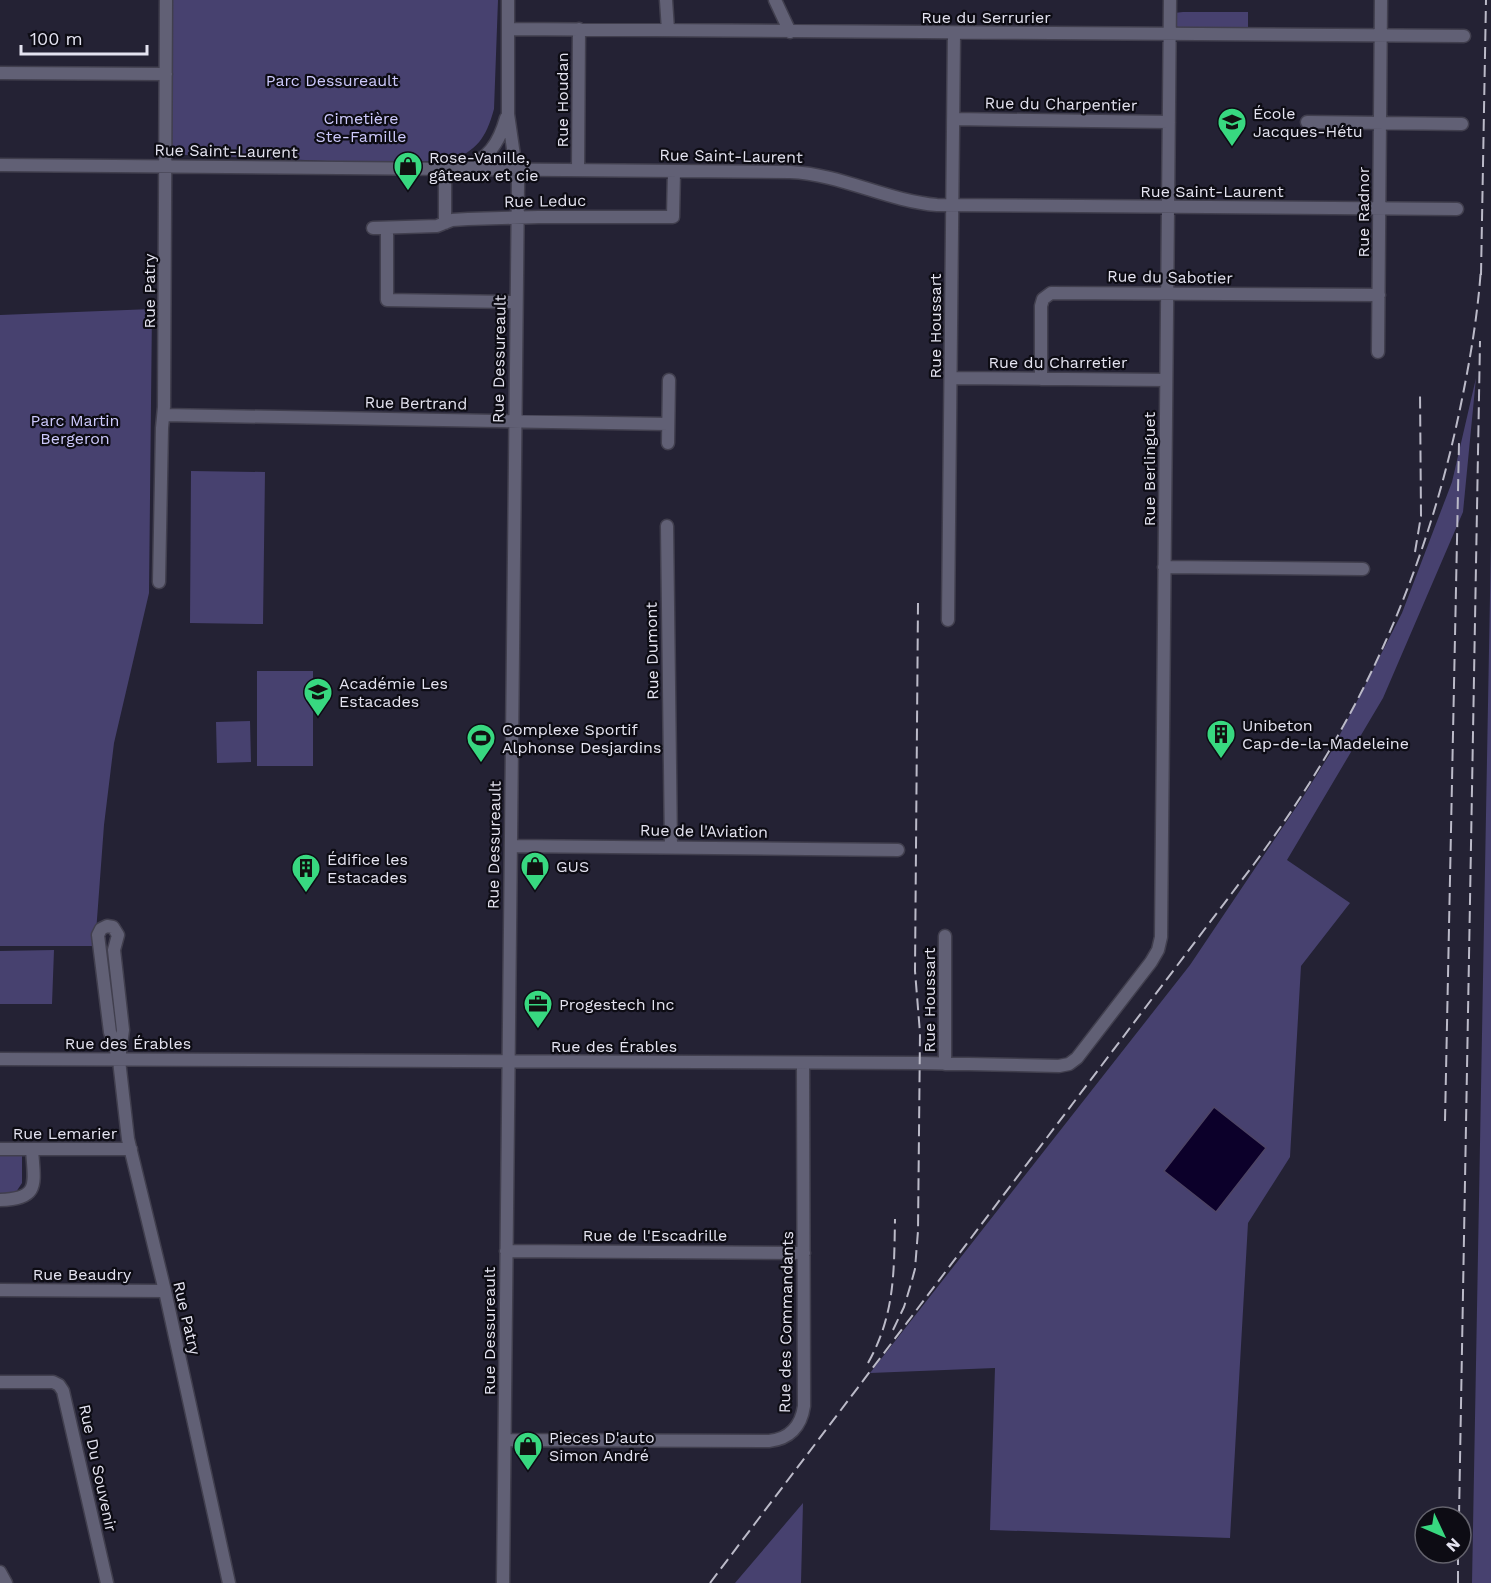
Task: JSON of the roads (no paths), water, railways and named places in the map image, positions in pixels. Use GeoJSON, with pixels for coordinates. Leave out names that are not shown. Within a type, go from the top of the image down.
{"type":"FeatureCollection","features":[{"type":"Feature","properties":{"kind":"street","name":"Rue Patry"},"geometry":{"type":"LineString","coordinates":[[159,582],[164,415],[166,0]]}},
{"type":"Feature","properties":{"kind":"street","name":"Rue Dessureault"},"geometry":{"type":"LineString","coordinates":[[503,1583],[518,218],[518,170],[507,114],[508,0]]}},
{"type":"Feature","properties":{"kind":"street"},"geometry":{"type":"LineString","coordinates":[[666,0],[668,30]]}},
{"type":"Feature","properties":{"kind":"street"},"geometry":{"type":"LineString","coordinates":[[775,0],[790,32]]}},
{"type":"Feature","properties":{"kind":"street","name":"Rue Berlinguet"},"geometry":{"type":"LineString","coordinates":[[1161,938],[1170,0]]}},
{"type":"Feature","properties":{"kind":"street","name":"Rue Radnor"},"geometry":{"type":"LineString","coordinates":[[1378,352],[1382,0]]}},
{"type":"Feature","properties":{"kind":"street","name":"Rue du Serrurier"},"geometry":{"type":"LineString","coordinates":[[508,29],[1464,36]]}},
{"type":"Feature","properties":{"kind":"street","name":"Rue Houdan"},"geometry":{"type":"LineString","coordinates":[[578,170],[579,29]]}},
{"type":"Feature","properties":{"kind":"street","name":"Rue Houssart"},"geometry":{"type":"LineString","coordinates":[[948,620],[954,33]]}},
{"type":"Feature","properties":{"kind":"street"},"geometry":{"type":"LineString","coordinates":[[0,73],[166,74]]}},
{"type":"Feature","properties":{"kind":"street"},"geometry":{"type":"LineString","coordinates":[[445,223],[450,170],[476,163],[492,150],[503,131],[507,114]]}},
{"type":"Feature","properties":{"kind":"street","name":"Rue du Charpentier"},"geometry":{"type":"LineString","coordinates":[[953,119],[1168,122]]}},
{"type":"Feature","properties":{"kind":"street"},"geometry":{"type":"LineString","coordinates":[[1307,122],[1462,124]]}},
{"type":"Feature","properties":{"kind":"street","name":"Rue Saint-Laurent"},"geometry":{"type":"LineString","coordinates":[[0,165],[807,173],[915,202],[952,206],[1456,209]]}},
{"type":"Feature","properties":{"kind":"street","name":"Rue Leduc"},"geometry":{"type":"LineString","coordinates":[[373,228],[437,226],[452,220],[673,217],[674,171]]}},
{"type":"Feature","properties":{"kind":"street"},"geometry":{"type":"LineString","coordinates":[[387,228],[387,300],[516,302]]}},
{"type":"Feature","properties":{"kind":"street","name":"Rue du Sabotier"},"geometry":{"type":"LineString","coordinates":[[1041,379],[1041,306],[1043,299],[1054,292],[1379,295]]}},
{"type":"Feature","properties":{"kind":"street","name":"Rue du Charretier"},"geometry":{"type":"LineString","coordinates":[[951,378],[1166,380]]}},
{"type":"Feature","properties":{"kind":"street"},"geometry":{"type":"LineString","coordinates":[[668,443],[669,380]]}},
{"type":"Feature","properties":{"kind":"street","name":"Rue Bertrand"},"geometry":{"type":"LineString","coordinates":[[164,415],[668,424]]}},
{"type":"Feature","properties":{"kind":"street","name":"Rue Dumont"},"geometry":{"type":"LineString","coordinates":[[667,526],[671,847]]}},
{"type":"Feature","properties":{"kind":"street"},"geometry":{"type":"LineString","coordinates":[[1164,567],[1363,569]]}},
{"type":"Feature","properties":{"kind":"street","name":"Rue de l'Aviation"},"geometry":{"type":"LineString","coordinates":[[511,846],[898,850]]}},
{"type":"Feature","properties":{"kind":"street","name":"Rue Patry"},"geometry":{"type":"LineString","coordinates":[[118,1060],[123,1030],[114,950],[118,935],[113,927],[107,926],[101,928],[98,935],[110,1032],[118,1060],[130,1149],[165,1291],[229,1583]]}},
{"type":"Feature","properties":{"kind":"street","name":"Rue Houssart"},"geometry":{"type":"LineString","coordinates":[[945,936],[945,1064]]}},
{"type":"Feature","properties":{"kind":"street","name":"Rue des Érables"},"geometry":{"type":"LineString","coordinates":[[0,1059],[1059,1066],[1069,1064],[1090,1044],[1151,962],[1158,950],[1161,938]]}},
{"type":"Feature","properties":{"kind":"street","name":"Rue des Commandants"},"geometry":{"type":"LineString","coordinates":[[505,1440],[769,1441],[788,1436],[800,1423],[804,1406],[803,1064]]}},
{"type":"Feature","properties":{"kind":"street","name":"Rue Lemarier"},"geometry":{"type":"LineString","coordinates":[[0,1149],[130,1149]]}},
{"type":"Feature","properties":{"kind":"street"},"geometry":{"type":"LineString","coordinates":[[0,1200],[20,1198],[30,1191],[33,1182],[32,1149]]}},
{"type":"Feature","properties":{"kind":"street","name":"Rue de l'Escadrille"},"geometry":{"type":"LineString","coordinates":[[506,1251],[804,1253]]}},
{"type":"Feature","properties":{"kind":"street","name":"Rue Beaudry"},"geometry":{"type":"LineString","coordinates":[[0,1290],[165,1291]]}},
{"type":"Feature","properties":{"kind":"street","name":"Rue Du Souvenir"},"geometry":{"type":"LineString","coordinates":[[0,1382],[53,1382],[63,1391],[107,1583]]}},
{"type":"Feature","properties":{"kind":"street"},"geometry":{"type":"LineString","coordinates":[[0,1572],[6,1583]]}},
{"type":"Feature","properties":{"kind":"railway"},"geometry":{"type":"LineString","coordinates":[[1481,275],[1486,0]]}},
{"type":"Feature","properties":{"kind":"railway"},"geometry":{"type":"LineString","coordinates":[[710,1583],[1254,864],[1326,756],[1385,644],[1430,525],[1462,399],[1474,334],[1481,268]]}},
{"type":"Feature","properties":{"kind":"railway"},"geometry":{"type":"LineString","coordinates":[[1459,1505],[1480,341]]}},
{"type":"Feature","properties":{"kind":"railway"},"geometry":{"type":"LineString","coordinates":[[1415,552],[1421,516],[1420,391]]}},
{"type":"Feature","properties":{"kind":"railway"},"geometry":{"type":"LineString","coordinates":[[1445,1121],[1459,443]]}},
{"type":"Feature","properties":{"kind":"railway"},"geometry":{"type":"LineString","coordinates":[[893,1330],[904,1307],[915,1269],[918,1231],[920,1033],[915,971],[918,603]]}},
{"type":"Feature","properties":{"kind":"railway"},"geometry":{"type":"LineString","coordinates":[[868,1363],[877,1345],[888,1310],[893,1275],[895,1219]]}},
{"type":"Feature","properties":{"kind":"railway"},"geometry":{"type":"LineString","coordinates":[[1458,1565],[1458,1583]]}},
{"type":"Feature","properties":{"kind":"place","name":"École Jacques-Hétu"},"geometry":{"type":"Point","coordinates":[1232,148]}},
{"type":"Feature","properties":{"kind":"place","name":"Rose-Vanille, gâteaux et cie"},"geometry":{"type":"Point","coordinates":[408,192]}},
{"type":"Feature","properties":{"kind":"place","name":"Académie Les Estacades"},"geometry":{"type":"Point","coordinates":[318,718]}},
{"type":"Feature","properties":{"kind":"place","name":"Unibeton Cap-de-la-Madeleine"},"geometry":{"type":"Point","coordinates":[1221,760]}},
{"type":"Feature","properties":{"kind":"place","name":"Complexe Sportif Alphonse Desjardins"},"geometry":{"type":"Point","coordinates":[481,764]}},
{"type":"Feature","properties":{"kind":"place","name":"GUS"},"geometry":{"type":"Point","coordinates":[535,892]}},
{"type":"Feature","properties":{"kind":"place","name":"Édifice les Estacades"},"geometry":{"type":"Point","coordinates":[306,894]}},
{"type":"Feature","properties":{"kind":"place","name":"Progestech Inc"},"geometry":{"type":"Point","coordinates":[538,1030]}},
{"type":"Feature","properties":{"kind":"place","name":"Pieces D'auto Simon André"},"geometry":{"type":"Point","coordinates":[528,1472]}},
{"type":"Feature","properties":{"kind":"park label","name":"Parc Dessureault"},"geometry":{"type":"Point","coordinates":[332,80]}},
{"type":"Feature","properties":{"kind":"park label","name":"Cimetière Ste-Famille"},"geometry":{"type":"Point","coordinates":[361,127]}},
{"type":"Feature","properties":{"kind":"park label","name":"Parc Martin Bergeron"},"geometry":{"type":"Point","coordinates":[75,429]}}]}
